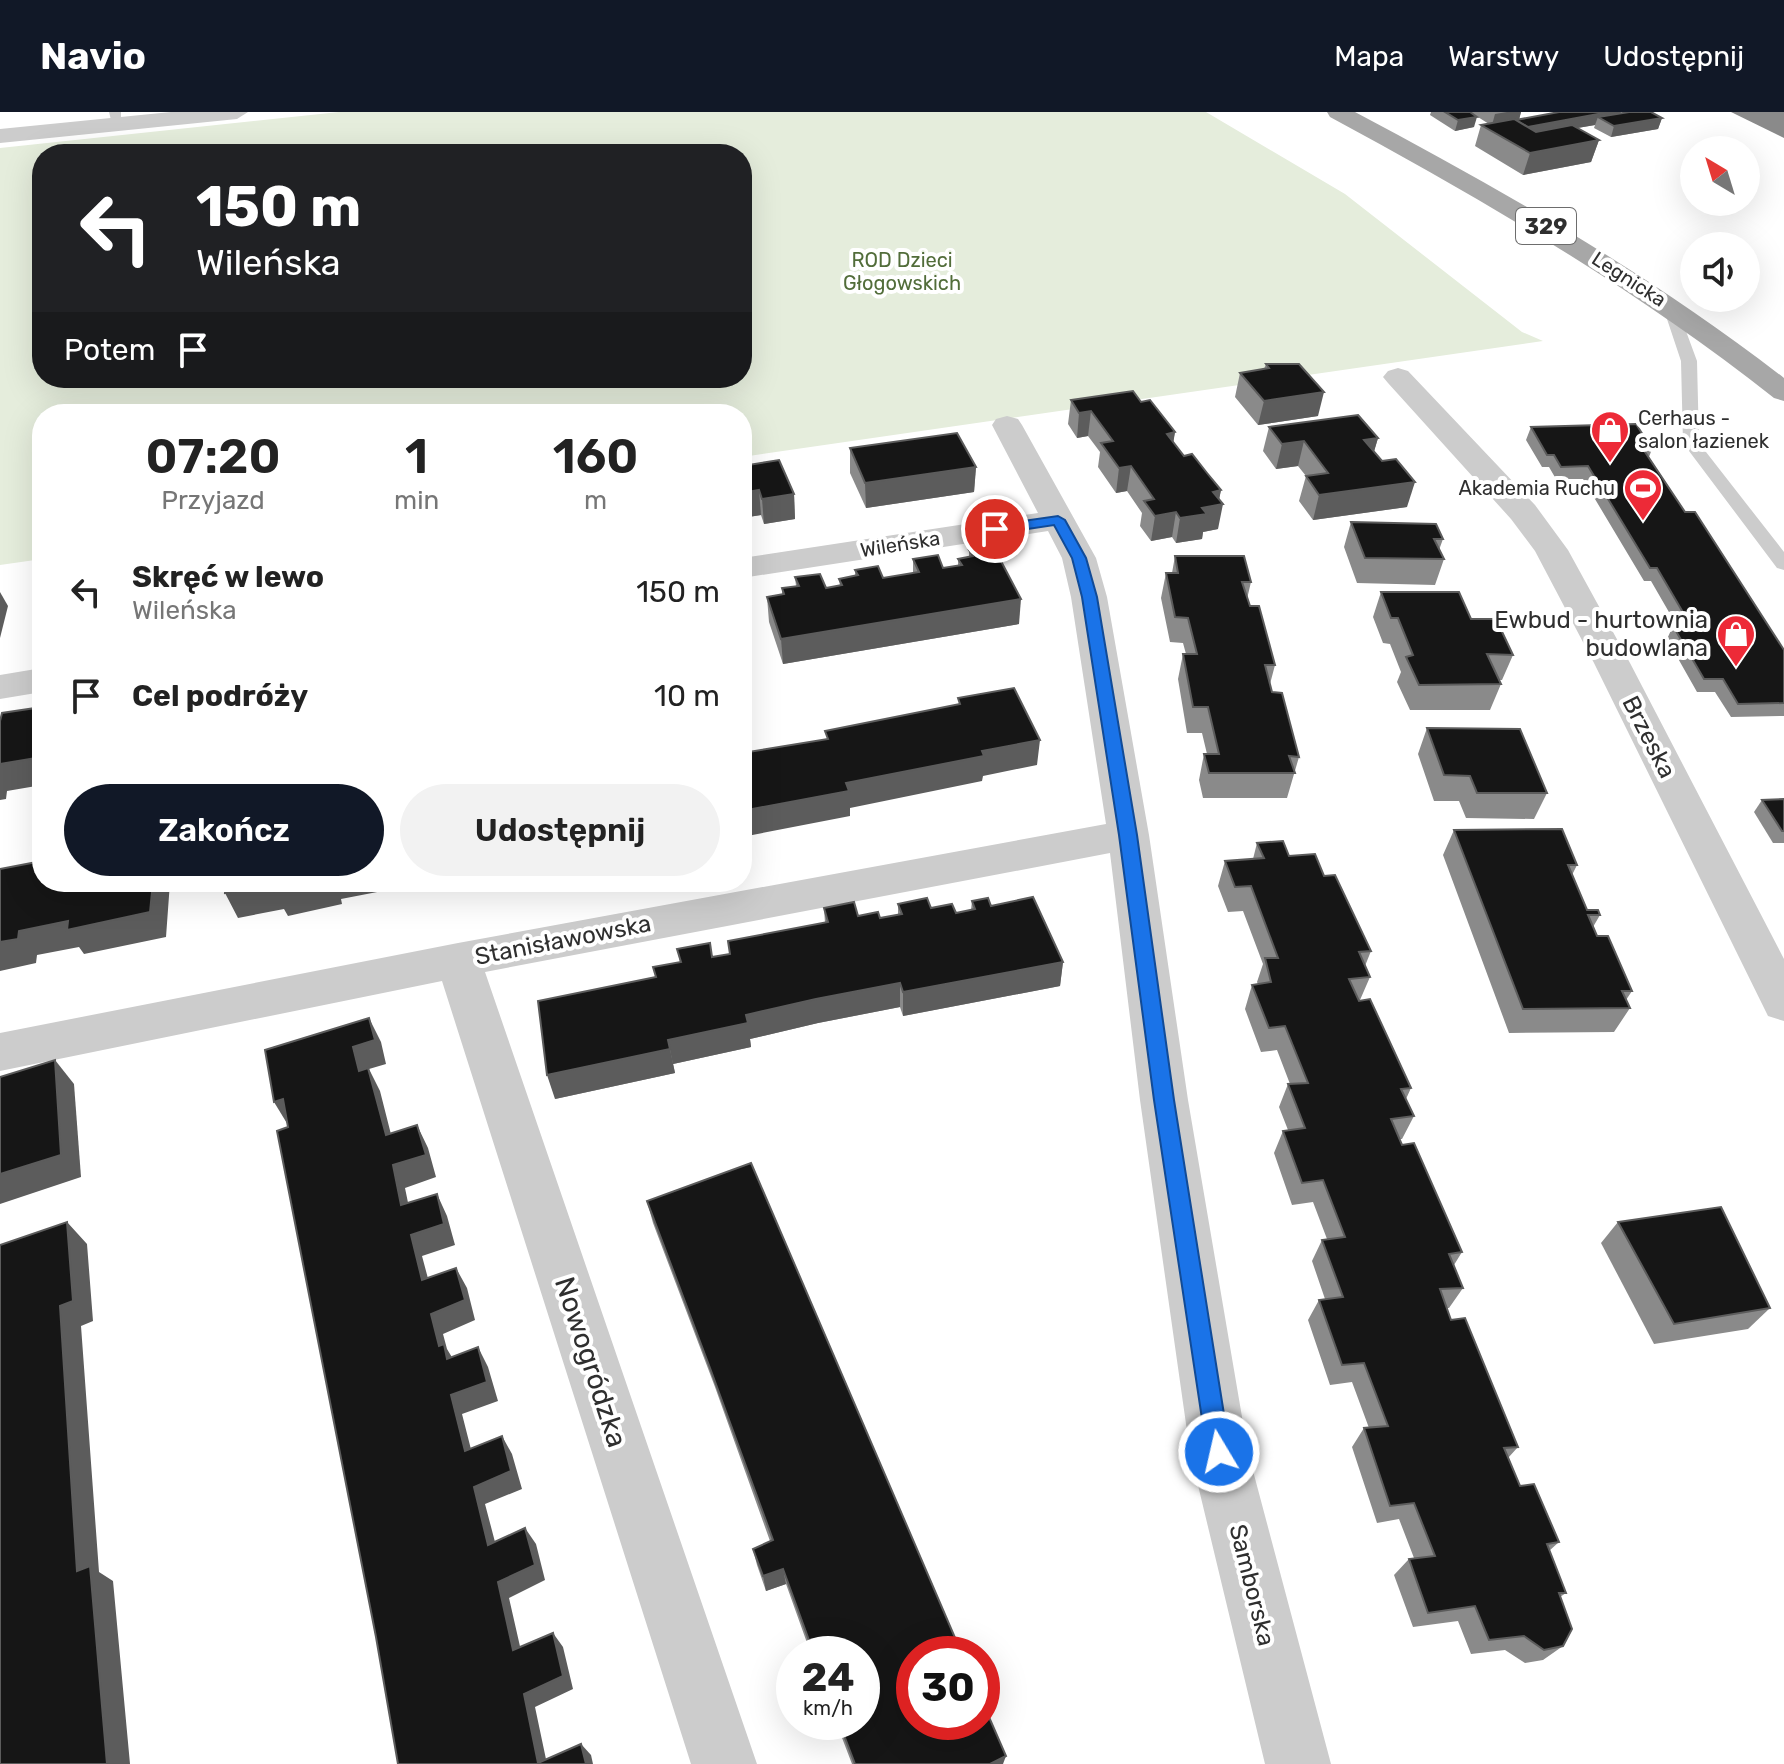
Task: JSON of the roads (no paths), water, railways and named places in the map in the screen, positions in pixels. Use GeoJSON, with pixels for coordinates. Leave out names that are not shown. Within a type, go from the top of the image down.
{"type":"FeatureCollection","features":[{"type":"Feature","properties":{"kind":"main road","name":"Legnicka"},"geometry":{"type":"LineString","coordinates":[[1338,112],[1497,197],[1669,304],[1784,392]]}},
{"type":"Feature","properties":{"kind":"street"},"geometry":{"type":"LineString","coordinates":[[0,136],[116,118],[237,112]]}},
{"type":"Feature","properties":{"kind":"street","name":"Brzeska"},"geometry":{"type":"LineString","coordinates":[[1398,377],[1523,512],[1551,550],[1612,663],[1784,1003]]}},
{"type":"Feature","properties":{"kind":"street","name":"Samborska"},"geometry":{"type":"LineString","coordinates":[[1007,425],[1079,558],[1089,597],[1128,835],[1164,1100],[1219,1452],[1298,1764]]}},
{"type":"Feature","properties":{"kind":"street","name":"Wileńska"},"geometry":{"type":"LineString","coordinates":[[752,566],[1058,520]]}},
{"type":"Feature","properties":{"kind":"street"},"geometry":{"type":"LineString","coordinates":[[0,687],[32,682]]}},
{"type":"Feature","properties":{"kind":"street","name":"Stanisławowska"},"geometry":{"type":"LineString","coordinates":[[0,1052],[458,960],[1128,835]]}},
{"type":"Feature","properties":{"kind":"street","name":"Nowogródzka"},"geometry":{"type":"LineString","coordinates":[[458,960],[724,1764]]}},
{"type":"Feature","properties":{"kind":"lane"},"geometry":{"type":"LineString","coordinates":[[1669,304],[1689,361],[1691,443],[1784,564]]}},
{"type":"Feature","properties":{"kind":"place","name":"Cerhaus - salon łazienek"},"geometry":{"type":"Point","coordinates":[1610,464]}},
{"type":"Feature","properties":{"kind":"place","name":"Akademia Ruchu"},"geometry":{"type":"Point","coordinates":[1643,522]}},
{"type":"Feature","properties":{"kind":"place","name":"Ewbud - hurtownia budowlana"},"geometry":{"type":"Point","coordinates":[1736,668]}},
{"type":"Feature","properties":{"kind":"park label","name":"ROD Dzieci Głogowskich"},"geometry":{"type":"Point","coordinates":[902,272]}}]}
